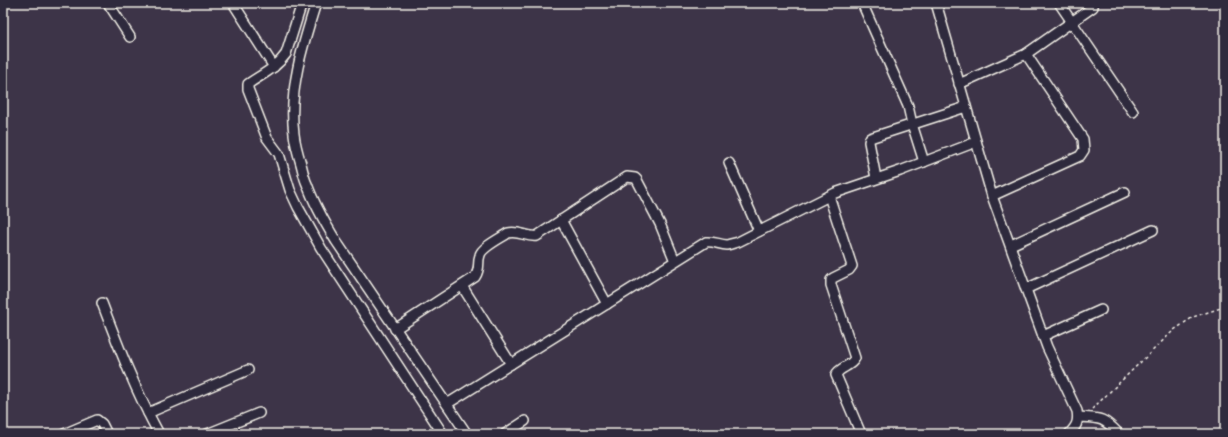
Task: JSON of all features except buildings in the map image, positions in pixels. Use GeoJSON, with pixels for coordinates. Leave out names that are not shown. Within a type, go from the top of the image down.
{"type":"FeatureCollection","features":[{"type":"Feature","properties":{"kind":"street"},"geometry":{"type":"LineString","coordinates":[[108,3],[130,37]]}},
{"type":"Feature","properties":{"kind":"street"},"geometry":{"type":"LineString","coordinates":[[234,3],[274,66]]}},
{"type":"Feature","properties":{"kind":"street"},"geometry":{"type":"LineString","coordinates":[[302,3],[286,54],[281,61],[251,82],[248,89],[264,133],[279,154],[290,190],[321,248],[444,434]]}},
{"type":"Feature","properties":{"kind":"street"},"geometry":{"type":"LineString","coordinates":[[316,3],[305,38],[295,83],[293,121],[294,134],[306,183],[322,217],[336,241],[467,434]]}},
{"type":"Feature","properties":{"kind":"street"},"geometry":{"type":"LineString","coordinates":[[862,3],[908,106],[924,162]]}},
{"type":"Feature","properties":{"kind":"street"},"geometry":{"type":"LineString","coordinates":[[936,3],[992,196],[1043,336],[1081,417],[1078,424],[1069,434]]}},
{"type":"Feature","properties":{"kind":"street"},"geometry":{"type":"LineString","coordinates":[[1059,3],[1133,112]]}},
{"type":"Feature","properties":{"kind":"street"},"geometry":{"type":"LineString","coordinates":[[959,84],[1026,54],[1093,7]]}},
{"type":"Feature","properties":{"kind":"street"},"geometry":{"type":"LineString","coordinates":[[992,196],[1080,156],[1084,150],[1083,139],[1026,54]]}},
{"type":"Feature","properties":{"kind":"street"},"geometry":{"type":"LineString","coordinates":[[876,178],[869,142],[870,138],[966,107]]}},
{"type":"Feature","properties":{"kind":"street"},"geometry":{"type":"LineString","coordinates":[[447,404],[706,242],[728,245],[738,242],[829,196],[976,142]]}},
{"type":"Feature","properties":{"kind":"street"},"geometry":{"type":"LineString","coordinates":[[730,163],[759,231]]}},
{"type":"Feature","properties":{"kind":"street"},"geometry":{"type":"LineString","coordinates":[[395,329],[475,277],[479,270],[480,255],[486,247],[512,232],[529,237],[537,236],[627,177],[635,178],[655,214],[675,261]]}},
{"type":"Feature","properties":{"kind":"street"},"geometry":{"type":"LineString","coordinates":[[1011,245],[1126,192]]}},
{"type":"Feature","properties":{"kind":"street"},"geometry":{"type":"LineString","coordinates":[[829,196],[852,266],[849,270],[831,280],[831,285],[855,358],[852,363],[838,371],[836,375],[861,434]]}},
{"type":"Feature","properties":{"kind":"street"},"geometry":{"type":"LineString","coordinates":[[561,220],[607,304]]}},
{"type":"Feature","properties":{"kind":"street"},"geometry":{"type":"LineString","coordinates":[[1026,289],[1153,230]]}},
{"type":"Feature","properties":{"kind":"street"},"geometry":{"type":"LineString","coordinates":[[462,286],[511,364]]}},
{"type":"Feature","properties":{"kind":"street"},"geometry":{"type":"LineString","coordinates":[[102,303],[116,342],[159,434]]}},
{"type":"Feature","properties":{"kind":"street"},"geometry":{"type":"LineString","coordinates":[[1043,336],[1101,310]]}},
{"type":"Feature","properties":{"kind":"street"},"geometry":{"type":"LineString","coordinates":[[148,413],[248,370]]}},
{"type":"Feature","properties":{"kind":"street"},"geometry":{"type":"LineString","coordinates":[[207,434],[259,413]]}},
{"type":"Feature","properties":{"kind":"street"},"geometry":{"type":"LineString","coordinates":[[1081,417],[1098,418],[1104,420],[1109,423],[1119,434]]}},
{"type":"Feature","properties":{"kind":"street"},"geometry":{"type":"LineString","coordinates":[[64,434],[97,420],[102,424],[108,434]]}},
{"type":"Feature","properties":{"kind":"street"},"geometry":{"type":"LineString","coordinates":[[505,434],[525,421]]}},
{"type":"Feature","properties":{"kind":"path"},"geometry":{"type":"LineString","coordinates":[[1081,417],[1174,330],[1193,317],[1225,308]]}}]}
